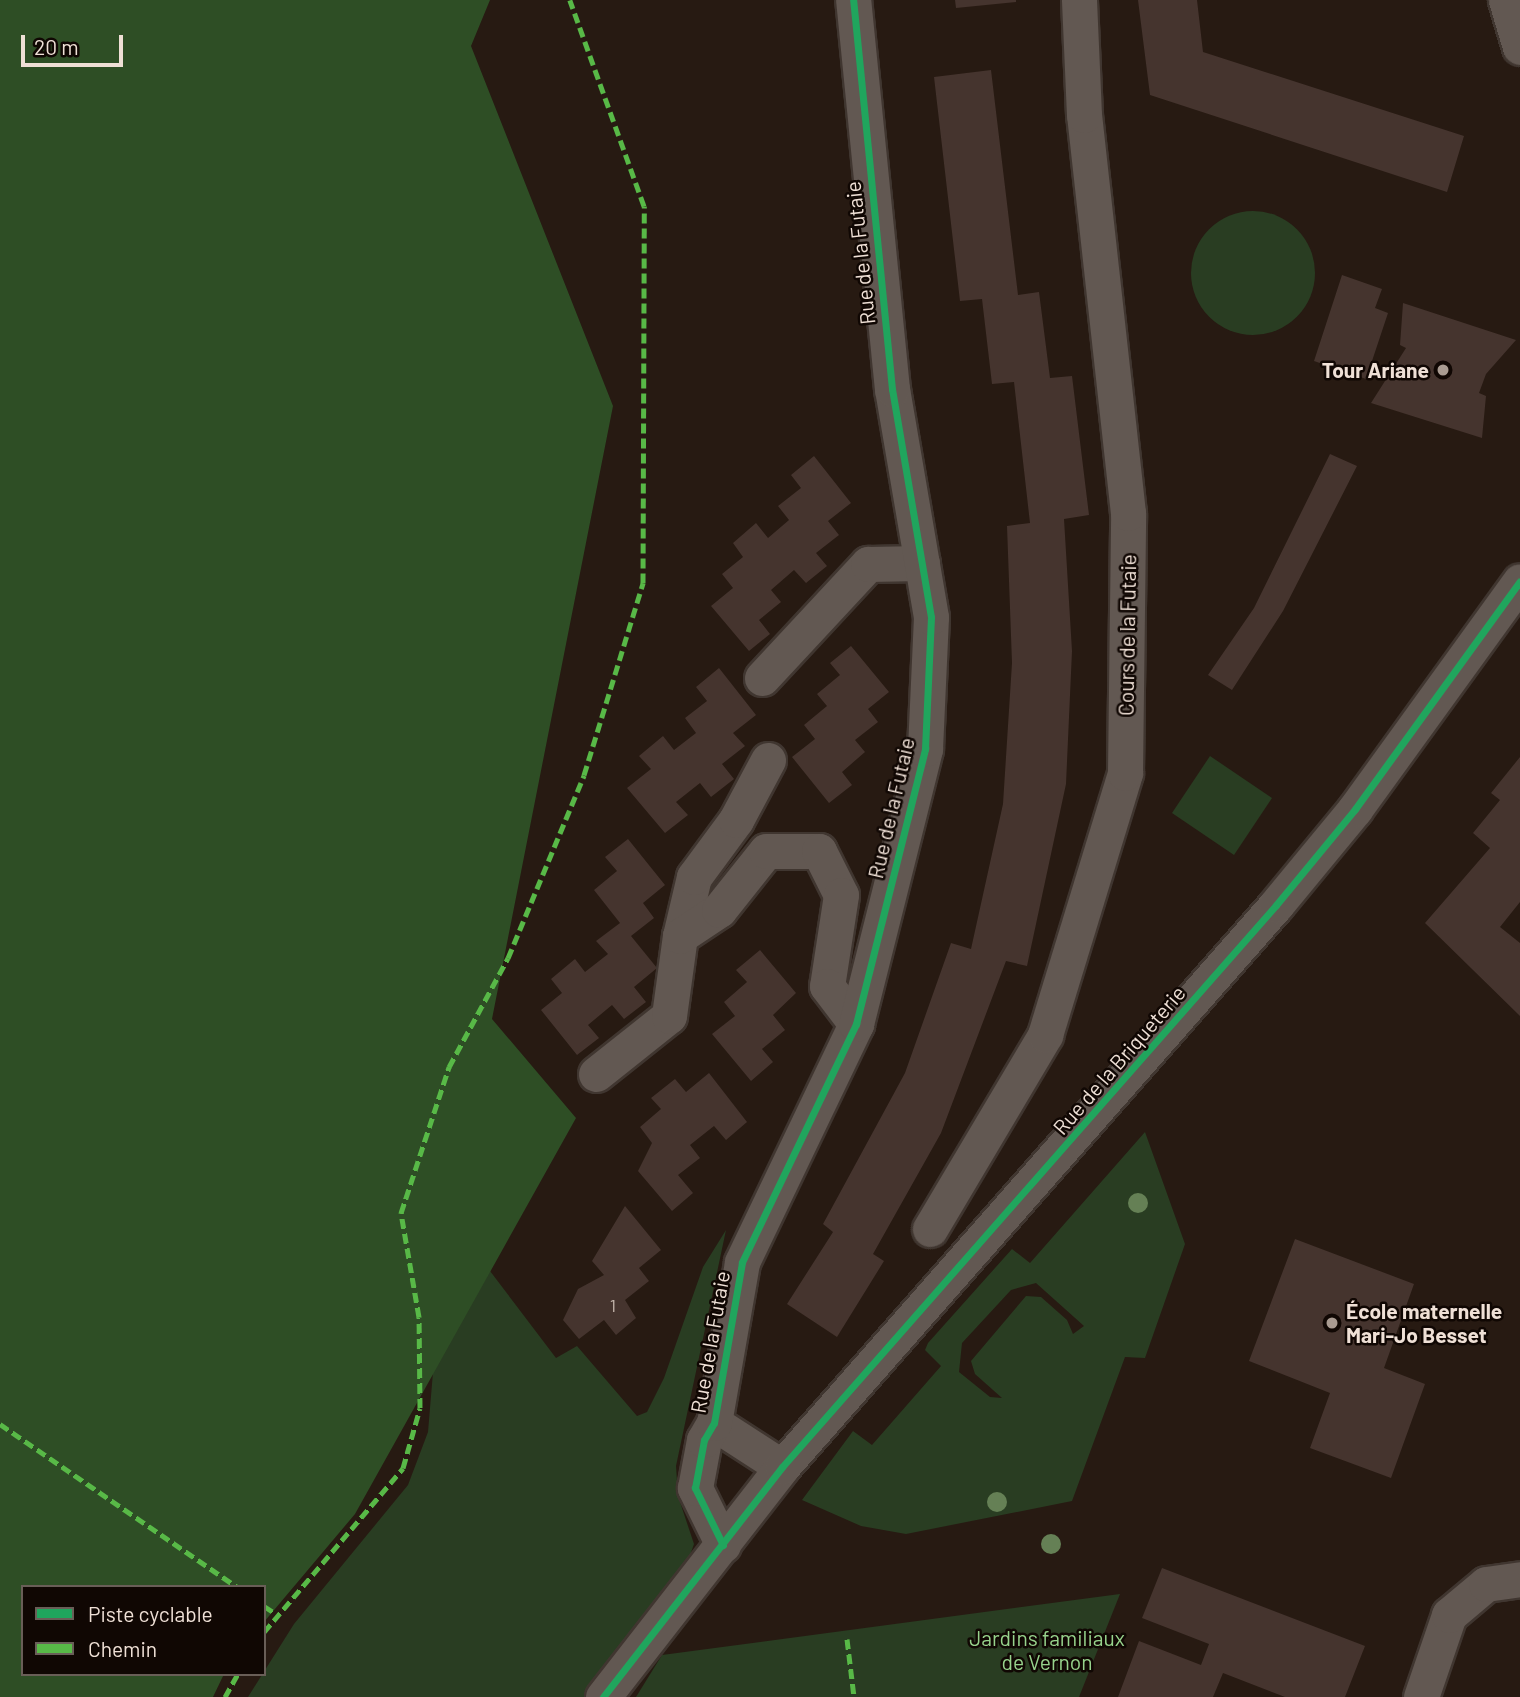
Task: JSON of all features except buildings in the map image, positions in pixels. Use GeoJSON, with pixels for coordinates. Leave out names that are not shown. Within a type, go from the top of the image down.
{"type":"FeatureCollection","features":[{"type":"Feature","properties":{"kind":"street","name":"Rue de la Futaie"},"geometry":{"type":"LineString","coordinates":[[723,1545],[695,1488],[704,1440],[714,1423],[742,1262],[856,1024],[925,749],[931,617],[892,389],[853,0]]}},
{"type":"Feature","properties":{"kind":"street","name":"Cours de la Futaie"},"geometry":{"type":"LineString","coordinates":[[930,1229],[1045,1035],[1125,773],[1128,513],[1084,115],[1079,0]]}},
{"type":"Feature","properties":{"kind":"street"},"geometry":{"type":"LineString","coordinates":[[1506,0],[1520,47]]}},
{"type":"Feature","properties":{"kind":"street"},"geometry":{"type":"LineString","coordinates":[[762,678],[868,564],[922,563]]}},
{"type":"Feature","properties":{"kind":"street","name":"Rue de la Briqueterie"},"geometry":{"type":"LineString","coordinates":[[603,1697],[782,1468],[1276,905],[1355,809],[1520,582]]}},
{"type":"Feature","properties":{"kind":"street","name":"Rue de la Briqueterie"},"geometry":{"type":"LineString","coordinates":[[1475,642],[1520,618]]}},
{"type":"Feature","properties":{"kind":"street"},"geometry":{"type":"LineString","coordinates":[[596,1074],[668,1016],[680,936],[694,877],[736,820],[768,760]]}},
{"type":"Feature","properties":{"kind":"street"},"geometry":{"type":"LineString","coordinates":[[680,936],[719,911],[766,851],[818,851],[841,895],[827,986],[856,1024]]}},
{"type":"Feature","properties":{"kind":"street","name":"Rue de la Futaie"},"geometry":{"type":"LineString","coordinates":[[714,1423],[782,1468]]}},
{"type":"Feature","properties":{"kind":"street"},"geometry":{"type":"LineString","coordinates":[[1421,1697],[1449,1615],[1486,1584],[1520,1579]]}},
{"type":"Feature","properties":{"kind":"green space"},"geometry":{"type":"Polygon","coordinates":[[[0,0],[490,0],[471,46],[613,406],[492,1019],[576,1118],[355,1514],[266,1620],[266,1585],[21,1585],[21,1676],[223,1676],[213,1697],[0,1697],[0,0]]]}},
{"type":"Feature","properties":{"kind":"green space"},"geometry":{"type":"Polygon","coordinates":[[[1253,211],[1277,216],[1297,229],[1310,249],[1315,273],[1310,297],[1297,317],[1277,330],[1253,335],[1229,330],[1209,317],[1196,297],[1191,273],[1196,249],[1209,229],[1229,216],[1253,211]]]}},
{"type":"Feature","properties":{"kind":"green space"},"geometry":{"type":"Polygon","coordinates":[[[1210,756],[1272,798],[1234,855],[1172,813],[1210,756]]]}},
{"type":"Feature","properties":{"kind":"green space"},"geometry":{"type":"Polygon","coordinates":[[[1145,1132],[1185,1244],[1145,1358],[1125,1357],[1072,1501],[906,1534],[861,1526],[802,1500],[853,1431],[872,1445],[941,1366],[925,1350],[928,1343],[1012,1249],[1030,1263],[1145,1132]],[[1036,1283],[1011,1290],[962,1343],[959,1372],[990,1397],[1002,1398],[975,1374],[971,1361],[1026,1296],[1041,1297],[1067,1320],[1073,1334],[1084,1326],[1036,1283]]]}},
{"type":"Feature","properties":{"kind":"green space"},"geometry":{"type":"Polygon","coordinates":[[[726,1230],[676,1466],[678,1496],[694,1544],[685,1570],[587,1697],[248,1697],[261,1676],[266,1676],[266,1668],[294,1624],[408,1485],[428,1432],[433,1372],[490,1271],[556,1358],[577,1346],[637,1416],[647,1412],[664,1378],[703,1267],[726,1230]]]}},
{"type":"Feature","properties":{"kind":"green space","name":"Jardins familiaux de Vernon"},"geometry":{"type":"Polygon","coordinates":[[[1120,1594],[1079,1697],[636,1697],[662,1655],[1120,1594]]]}},
{"type":"Feature","properties":{"kind":"marked path"},"geometry":{"type":"LineString","coordinates":[[266,1630],[403,1468],[420,1408],[419,1317],[401,1213],[449,1067],[508,958],[584,775],[643,583],[644,206],[570,0]]}},
{"type":"Feature","properties":{"kind":"marked path"},"geometry":{"type":"LineString","coordinates":[[0,1424],[234,1585]]}},
{"type":"Feature","properties":{"kind":"marked path"},"geometry":{"type":"LineString","coordinates":[[266,1607],[278,1615]]}},
{"type":"Feature","properties":{"kind":"marked path"},"geometry":{"type":"LineString","coordinates":[[847,1639],[854,1697]]}},
{"type":"Feature","properties":{"kind":"marked path"},"geometry":{"type":"LineString","coordinates":[[225,1697],[237,1676]]}},
{"type":"Feature","properties":{"kind":"cycle path"},"geometry":{"type":"LineString","coordinates":[[723,1545],[695,1488],[704,1440],[714,1423],[742,1262],[856,1024],[925,749],[931,617],[892,389],[853,0]]}},
{"type":"Feature","properties":{"kind":"cycle path"},"geometry":{"type":"LineString","coordinates":[[603,1697],[782,1467],[1276,905],[1355,809],[1520,581]]}},
{"type":"Feature","properties":{"kind":"place","name":"Tour Ariane"},"geometry":{"type":"Point","coordinates":[1443,370]}},
{"type":"Feature","properties":{"kind":"place","name":"École maternelle Mari-Jo Besset"},"geometry":{"type":"Point","coordinates":[1332,1323]}}]}
